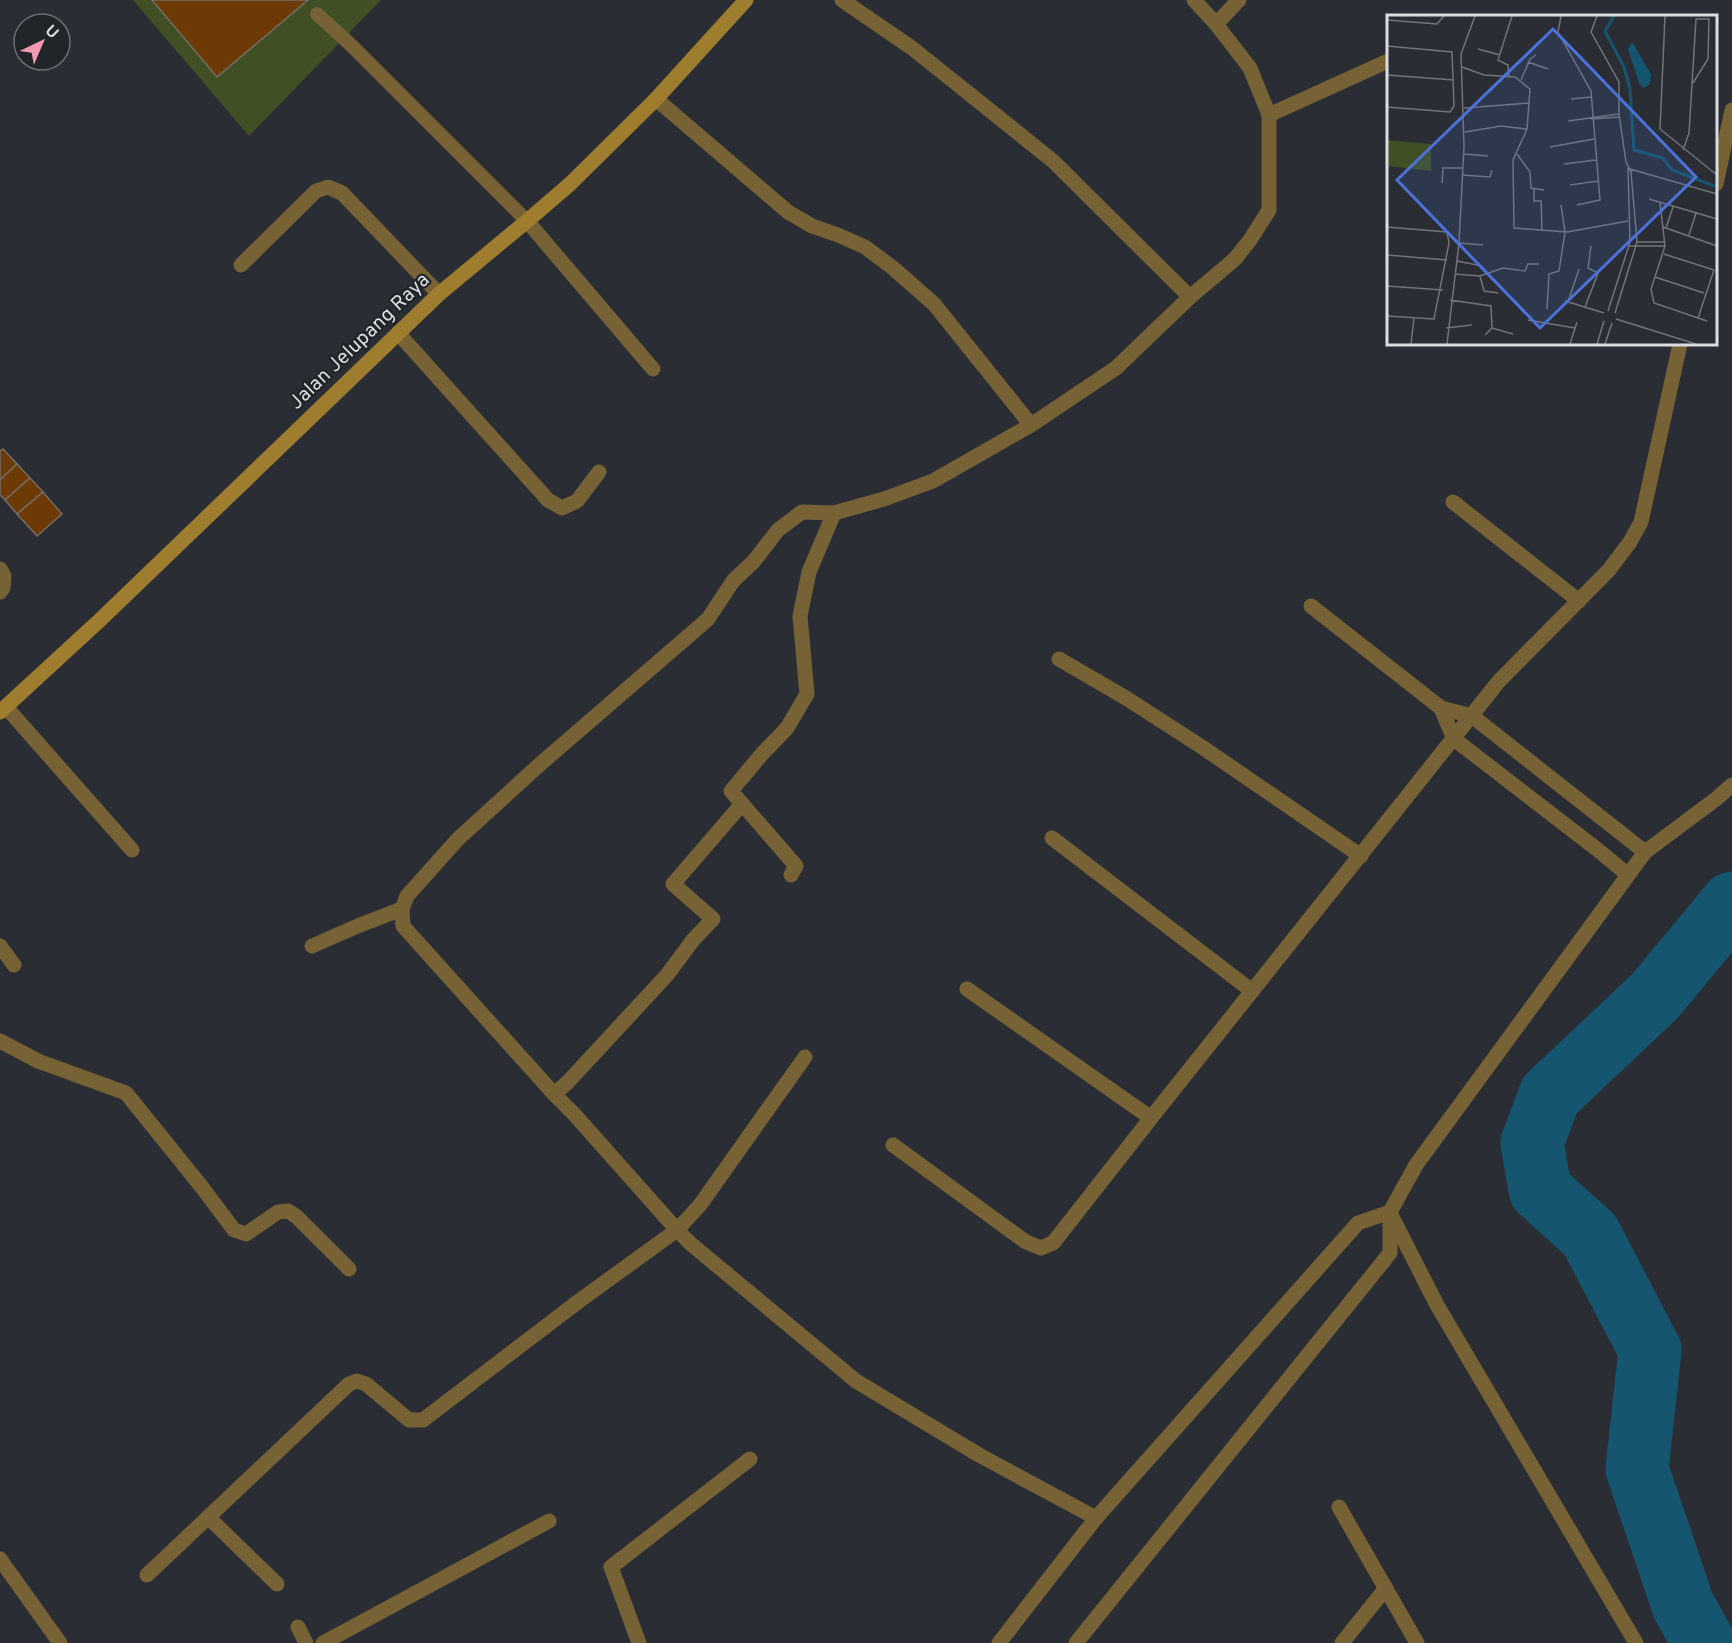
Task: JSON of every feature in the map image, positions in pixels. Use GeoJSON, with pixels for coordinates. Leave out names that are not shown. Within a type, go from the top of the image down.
{"type":"FeatureCollection","features":[{"type":"Feature","properties":{"kind":"street","name":"Jalan Jelupang Raya"},"geometry":{"type":"LineString","coordinates":[[3,709],[439,294],[570,184],[656,99],[747,0]]}},
{"type":"Feature","properties":{"kind":"street"},"geometry":{"type":"LineString","coordinates":[[842,0],[912,48],[1053,160],[1190,297]]}},
{"type":"Feature","properties":{"kind":"street"},"geometry":{"type":"LineString","coordinates":[[1096,1518],[979,1455],[856,1381],[691,1244],[403,926],[402,909],[407,896],[458,839],[538,766],[708,619],[733,581],[754,561],[778,530],[802,512],[834,513],[884,499],[933,481],[1031,425],[1116,368],[1190,297],[1235,259],[1269,210],[1269,115],[1250,68],[1194,0]]}},
{"type":"Feature","properties":{"kind":"street"},"geometry":{"type":"LineString","coordinates":[[1216,24],[1239,0]]}},
{"type":"Feature","properties":{"kind":"street"},"geometry":{"type":"LineString","coordinates":[[1269,115],[1387,62]]}},
{"type":"Feature","properties":{"kind":"street"},"geometry":{"type":"LineString","coordinates":[[656,99],[788,212],[812,226],[865,248],[893,268],[933,304],[1031,425]]}},
{"type":"Feature","properties":{"kind":"street"},"geometry":{"type":"LineString","coordinates":[[1717,179],[1732,110]]}},
{"type":"Feature","properties":{"kind":"street"},"geometry":{"type":"LineString","coordinates":[[241,265],[315,191],[328,187],[342,193],[439,294]]}},
{"type":"Feature","properties":{"kind":"street"},"geometry":{"type":"LineString","coordinates":[[527,222],[653,369]]}},
{"type":"Feature","properties":{"kind":"street"},"geometry":{"type":"LineString","coordinates":[[398,333],[548,500],[562,508],[577,501],[599,472]]}},
{"type":"Feature","properties":{"kind":"street"},"geometry":{"type":"LineString","coordinates":[[893,1144],[1026,1242],[1041,1248],[1053,1243],[1499,681],[1610,570],[1630,542],[1641,522],[1680,345]]}},
{"type":"Feature","properties":{"kind":"street"},"geometry":{"type":"LineString","coordinates":[[1453,502],[1579,600]]}},
{"type":"Feature","properties":{"kind":"street"},"geometry":{"type":"LineString","coordinates":[[791,875],[796,866],[731,791],[787,728],[807,694],[800,616],[809,572],[834,513]]}},
{"type":"Feature","properties":{"kind":"street"},"geometry":{"type":"LineString","coordinates":[[0,592],[2,573]]}},
{"type":"Feature","properties":{"kind":"street"},"geometry":{"type":"LineString","coordinates":[[1311,606],[1441,708],[1472,716],[1645,852]]}},
{"type":"Feature","properties":{"kind":"street"},"geometry":{"type":"LineString","coordinates":[[1059,659],[1126,698],[1202,747],[1360,856]]}},
{"type":"Feature","properties":{"kind":"street"},"geometry":{"type":"LineString","coordinates":[[1441,708],[1454,739],[1629,875]]}},
{"type":"Feature","properties":{"kind":"street"},"geometry":{"type":"LineString","coordinates":[[3,709],[132,850]]}},
{"type":"Feature","properties":{"kind":"street"},"geometry":{"type":"LineString","coordinates":[[1076,1643],[1390,1253],[1390,1212],[1416,1165],[1645,852],[1732,785]]}},
{"type":"Feature","properties":{"kind":"street"},"geometry":{"type":"LineString","coordinates":[[554,1094],[567,1083],[667,975],[693,940],[713,919],[673,884],[742,804]]}},
{"type":"Feature","properties":{"kind":"street"},"geometry":{"type":"LineString","coordinates":[[1052,838],[1252,991]]}},
{"type":"Feature","properties":{"kind":"street"},"geometry":{"type":"LineString","coordinates":[[312,946],[402,909]]}},
{"type":"Feature","properties":{"kind":"street"},"geometry":{"type":"LineString","coordinates":[[0,945],[14,965]]}},
{"type":"Feature","properties":{"kind":"street"},"geometry":{"type":"LineString","coordinates":[[967,989],[1151,1118]]}},
{"type":"Feature","properties":{"kind":"street"},"geometry":{"type":"LineString","coordinates":[[0,1041],[38,1061],[126,1093],[234,1230],[246,1234],[278,1212],[288,1211],[297,1217],[349,1269]]}},
{"type":"Feature","properties":{"kind":"street"},"geometry":{"type":"LineString","coordinates":[[147,1575],[349,1384],[357,1381],[366,1384],[409,1420],[423,1420],[579,1301],[677,1230],[700,1205],[805,1057]]}},
{"type":"Feature","properties":{"kind":"street"},"geometry":{"type":"LineString","coordinates":[[999,1643],[1096,1518],[1358,1223],[1390,1212]]}},
{"type":"Feature","properties":{"kind":"street"},"geometry":{"type":"LineString","coordinates":[[1390,1212],[1437,1305],[1636,1643]]}},
{"type":"Feature","properties":{"kind":"street"},"geometry":{"type":"LineString","coordinates":[[639,1643],[611,1568],[750,1459]]}},
{"type":"Feature","properties":{"kind":"street"},"geometry":{"type":"LineString","coordinates":[[1339,1507],[1417,1643]]}},
{"type":"Feature","properties":{"kind":"street"},"geometry":{"type":"LineString","coordinates":[[208,1517],[277,1584]]}},
{"type":"Feature","properties":{"kind":"street"},"geometry":{"type":"LineString","coordinates":[[323,1643],[549,1521]]}},
{"type":"Feature","properties":{"kind":"street"},"geometry":{"type":"LineString","coordinates":[[0,1559],[60,1643]]}},
{"type":"Feature","properties":{"kind":"street"},"geometry":{"type":"LineString","coordinates":[[1342,1643],[1386,1588]]}},
{"type":"Feature","properties":{"kind":"street"},"geometry":{"type":"LineString","coordinates":[[298,1627],[306,1643]]}},
{"type":"Feature","properties":{"kind":"lane"},"geometry":{"type":"LineString","coordinates":[[317,14],[351,45],[527,222]]}},
{"type":"Feature","properties":{"kind":"green space"},"geometry":{"type":"Polygon","coordinates":[[[133,0],[381,0],[249,136],[133,0]]]}},
{"type":"Feature","properties":{"kind":"building"},"geometry":{"type":"Polygon","coordinates":[[[152,0],[308,0],[217,77],[152,0]]]}},
{"type":"Feature","properties":{"kind":"building"},"geometry":{"type":"Polygon","coordinates":[[[3,449],[17,464],[0,480],[0,451],[3,449]]]}},
{"type":"Feature","properties":{"kind":"building"},"geometry":{"type":"Polygon","coordinates":[[[17,464],[30,478],[5,500],[0,495],[0,480],[17,464]]]}},
{"type":"Feature","properties":{"kind":"building"},"geometry":{"type":"Polygon","coordinates":[[[30,478],[43,492],[17,514],[5,500],[30,478]]]}},
{"type":"Feature","properties":{"kind":"building"},"geometry":{"type":"Polygon","coordinates":[[[43,492],[62,514],[37,536],[17,514],[43,492]]]}},
{"type":"Feature","properties":{"kind":"waterway"},"geometry":{"type":"LineString","coordinates":[[1704,1643],[1683,1605],[1637,1469],[1650,1350],[1590,1235],[1540,1190],[1532,1143],[1550,1095],[1655,996],[1732,903]]}}]}
